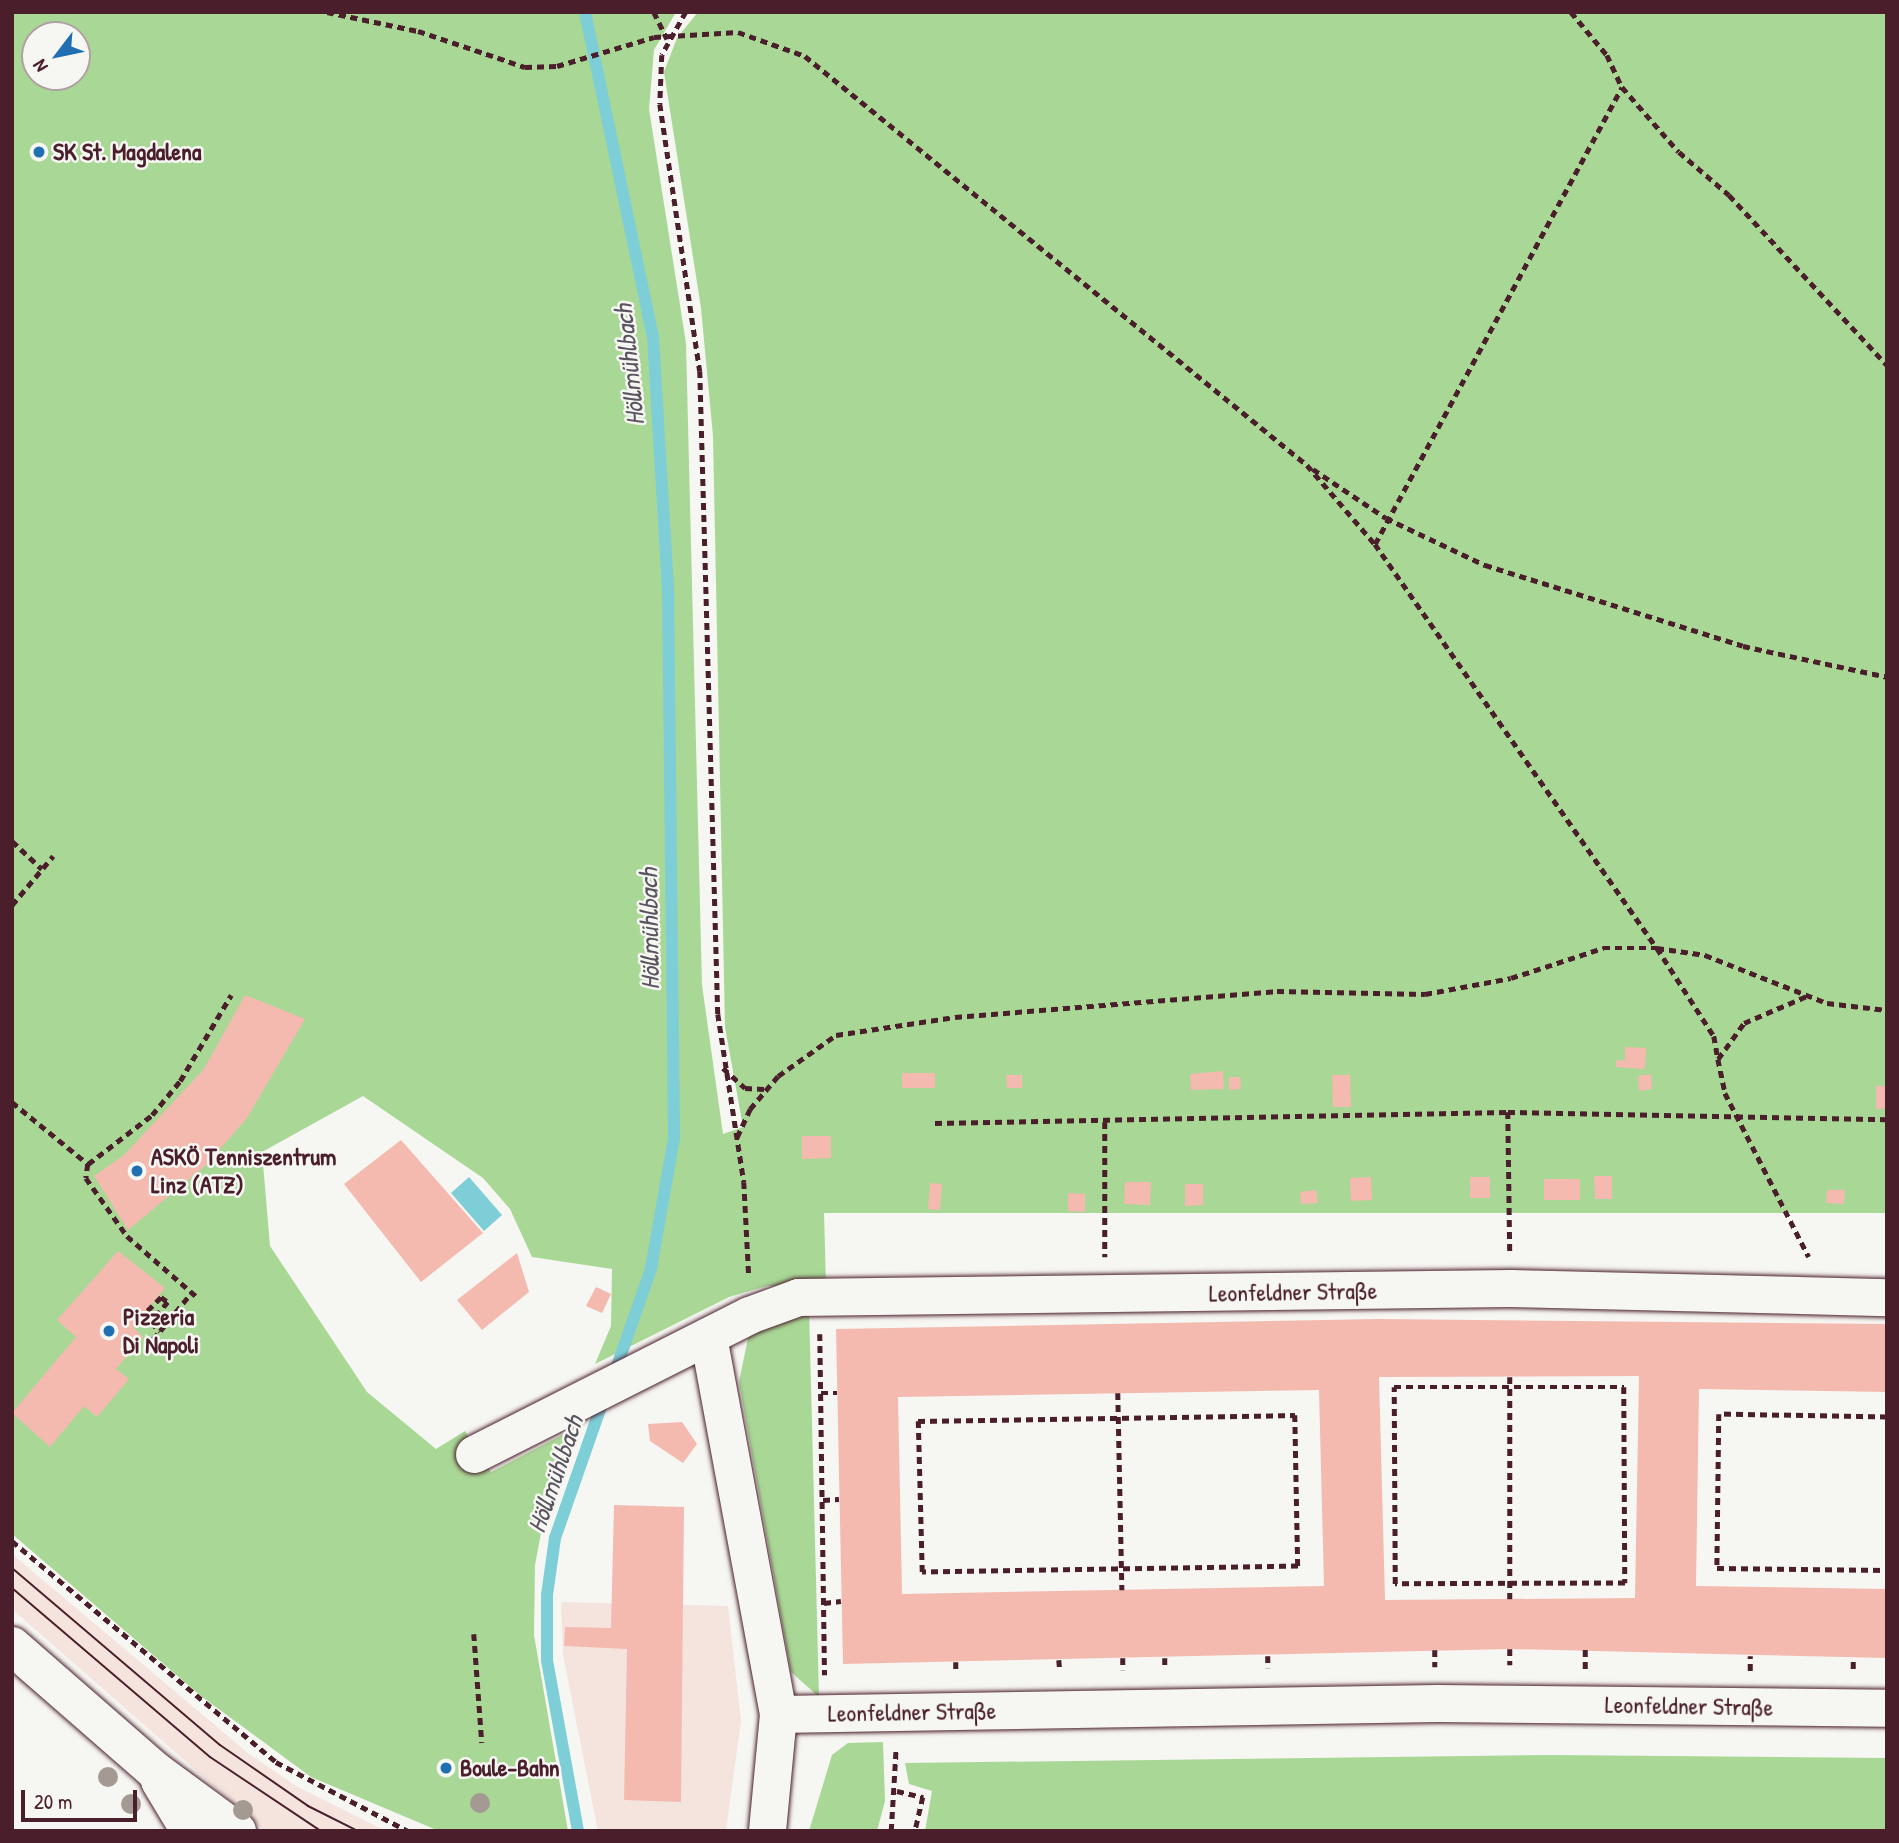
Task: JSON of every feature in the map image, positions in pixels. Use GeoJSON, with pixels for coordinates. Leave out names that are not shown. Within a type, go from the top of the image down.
{"type":"FeatureCollection","features":[{"type":"Feature","properties":{"kind":"street","name":"Leonfeldner Straße"},"geometry":{"type":"LineString","coordinates":[[474,1454],[749,1315],[820,1296],[1510,1288],[1887,1297]]}},
{"type":"Feature","properties":{"kind":"street"},"geometry":{"type":"LineString","coordinates":[[708,1336],[778,1714],[767,1831]]}},
{"type":"Feature","properties":{"kind":"street"},"geometry":{"type":"LineString","coordinates":[[12,1646],[154,1770],[237,1831]]}},
{"type":"Feature","properties":{"kind":"street","name":"Leonfeldner Straße"},"geometry":{"type":"LineString","coordinates":[[778,1714],[1437,1703],[1887,1708]]}},
{"type":"Feature","properties":{"kind":"street"},"geometry":{"type":"LineString","coordinates":[[154,1770],[189,1830]]}},
{"type":"Feature","properties":{"kind":"path"},"geometry":{"type":"LineString","coordinates":[[327,12],[418,31],[525,67],[557,66],[639,40],[738,32],[805,56],[1307,465],[1385,518],[1536,583],[1743,646],[1887,677]]}},
{"type":"Feature","properties":{"kind":"path"},"geometry":{"type":"LineString","coordinates":[[654,12],[667,39]]}},
{"type":"Feature","properties":{"kind":"path"},"geometry":{"type":"LineString","coordinates":[[686,12],[667,39],[660,104],[703,414],[723,1068],[737,1137],[748,1217],[749,1315]]}},
{"type":"Feature","properties":{"kind":"path"},"geometry":{"type":"LineString","coordinates":[[1571,12],[1607,55],[1622,88],[1887,365]]}},
{"type":"Feature","properties":{"kind":"path"},"geometry":{"type":"LineString","coordinates":[[1375,544],[1385,518],[1622,88]]}},
{"type":"Feature","properties":{"kind":"path"},"geometry":{"type":"LineString","coordinates":[[1307,465],[1375,544],[1657,948],[1714,1036],[1718,1059],[1717,1075],[1829,1295]]}},
{"type":"Feature","properties":{"kind":"path"},"geometry":{"type":"LineString","coordinates":[[12,841],[42,869]]}},
{"type":"Feature","properties":{"kind":"path"},"geometry":{"type":"LineString","coordinates":[[12,905],[53,856]]}},
{"type":"Feature","properties":{"kind":"path"},"geometry":{"type":"LineString","coordinates":[[737,1137],[766,1089],[836,1035],[862,1030],[1223,995],[1425,994],[1511,978],[1603,948],[1657,948],[1705,955],[1808,996],[1887,1010]]}},
{"type":"Feature","properties":{"kind":"path"},"geometry":{"type":"LineString","coordinates":[[198,1298],[127,1236],[86,1178],[89,1164],[173,1090],[231,995]]}},
{"type":"Feature","properties":{"kind":"path"},"geometry":{"type":"LineString","coordinates":[[1718,1059],[1744,1023],[1808,996]]}},
{"type":"Feature","properties":{"kind":"path"},"geometry":{"type":"LineString","coordinates":[[723,1068],[745,1088],[766,1089]]}},
{"type":"Feature","properties":{"kind":"path"},"geometry":{"type":"LineString","coordinates":[[12,1102],[89,1164]]}},
{"type":"Feature","properties":{"kind":"path"},"geometry":{"type":"LineString","coordinates":[[1508,1112],[1510,1288]]}},
{"type":"Feature","properties":{"kind":"path"},"geometry":{"type":"LineString","coordinates":[[934,1123],[1105,1122],[1508,1112],[1887,1119]]}},
{"type":"Feature","properties":{"kind":"path"},"geometry":{"type":"LineString","coordinates":[[1105,1122],[1105,1294]]}},
{"type":"Feature","properties":{"kind":"path"},"geometry":{"type":"LineString","coordinates":[[153,1339],[192,1292]]}},
{"type":"Feature","properties":{"kind":"path"},"geometry":{"type":"LineString","coordinates":[[820,1296],[825,1680]]}},
{"type":"Feature","properties":{"kind":"path"},"geometry":{"type":"LineString","coordinates":[[139,1319],[161,1297],[169,1302],[151,1322],[160,1331]]}},
{"type":"Feature","properties":{"kind":"path"},"geometry":{"type":"LineString","coordinates":[[1510,1377],[1510,1599]]}},
{"type":"Feature","properties":{"kind":"path"},"geometry":{"type":"LineString","coordinates":[[1394,1387],[1624,1387],[1625,1583],[1510,1584],[1395,1584],[1394,1387]]}},
{"type":"Feature","properties":{"kind":"path"},"geometry":{"type":"LineString","coordinates":[[821,1393],[837,1393]]}},
{"type":"Feature","properties":{"kind":"path"},"geometry":{"type":"LineString","coordinates":[[1118,1394],[1122,1590]]}},
{"type":"Feature","properties":{"kind":"path"},"geometry":{"type":"LineString","coordinates":[[1295,1415],[1298,1566],[1122,1569],[922,1572],[918,1421],[1295,1415]]}},
{"type":"Feature","properties":{"kind":"path"},"geometry":{"type":"LineString","coordinates":[[1887,1417],[1718,1415],[1717,1568],[1887,1570]]}},
{"type":"Feature","properties":{"kind":"path"},"geometry":{"type":"LineString","coordinates":[[823,1500],[839,1499]]}},
{"type":"Feature","properties":{"kind":"path"},"geometry":{"type":"LineString","coordinates":[[12,1541],[276,1762],[408,1831]]}},
{"type":"Feature","properties":{"kind":"path"},"geometry":{"type":"LineString","coordinates":[[824,1603],[841,1601]]}},
{"type":"Feature","properties":{"kind":"path"},"geometry":{"type":"LineString","coordinates":[[474,1634],[482,1743]]}},
{"type":"Feature","properties":{"kind":"path"},"geometry":{"type":"LineString","coordinates":[[891,1831],[897,1791],[895,1713]]}},
{"type":"Feature","properties":{"kind":"path"},"geometry":{"type":"LineString","coordinates":[[897,1791],[923,1797],[915,1831]]}},
{"type":"Feature","properties":{"kind":"shaded area"},"geometry":{"type":"Polygon","coordinates":[[[12,1554],[248,1753],[296,1786],[386,1831],[265,1831],[12,1609],[12,1554]]]}},
{"type":"Feature","properties":{"kind":"shaded area"},"geometry":{"type":"Polygon","coordinates":[[[561,1602],[728,1606],[741,1721],[726,1831],[598,1831],[563,1655],[561,1602]]]}},
{"type":"Feature","properties":{"kind":"green space"},"geometry":{"type":"Polygon","coordinates":[[[12,12],[676,12],[654,50],[649,109],[686,343],[702,985],[723,1134],[743,1127],[725,1027],[713,436],[701,308],[664,72],[677,38],[698,12],[1887,12],[1887,1213],[824,1213],[826,1285],[767,1286],[729,1297],[595,1364],[611,1326],[612,1269],[532,1257],[510,1209],[483,1178],[363,1096],[262,1152],[270,1246],[367,1392],[436,1449],[465,1431],[491,1472],[570,1431],[547,1501],[535,1565],[534,1635],[568,1831],[439,1831],[311,1777],[201,1696],[12,1534],[12,12]]]}},
{"type":"Feature","properties":{"kind":"green space"},"geometry":{"type":"Polygon","coordinates":[[[809,1307],[819,1697],[791,1672],[739,1382],[748,1338],[765,1319],[809,1307]]]}},
{"type":"Feature","properties":{"kind":"green space"},"geometry":{"type":"Polygon","coordinates":[[[883,1742],[885,1801],[877,1831],[809,1831],[832,1755],[848,1743],[883,1742]]]}},
{"type":"Feature","properties":{"kind":"green space"},"geometry":{"type":"Polygon","coordinates":[[[1552,1755],[1887,1758],[1887,1831],[925,1831],[932,1791],[909,1784],[905,1763],[1552,1755]]]}},
{"type":"Feature","properties":{"kind":"water"},"geometry":{"type":"Polygon","coordinates":[[[469,1177],[502,1215],[484,1231],[451,1193],[469,1177]]]}},
{"type":"Feature","properties":{"kind":"building"},"geometry":{"type":"Polygon","coordinates":[[[245,995],[305,1019],[247,1118],[206,1165],[128,1230],[94,1176],[124,1155],[204,1069],[245,995]]]}},
{"type":"Feature","properties":{"kind":"building"},"geometry":{"type":"Polygon","coordinates":[[[1625,1047],[1646,1048],[1645,1069],[1616,1067],[1616,1060],[1625,1061],[1625,1047]]]}},
{"type":"Feature","properties":{"kind":"building"},"geometry":{"type":"Polygon","coordinates":[[[1223,1071],[1224,1089],[1191,1090],[1190,1074],[1223,1071]]]}},
{"type":"Feature","properties":{"kind":"building"},"geometry":{"type":"Polygon","coordinates":[[[902,1073],[935,1073],[935,1088],[902,1088],[902,1073]]]}},
{"type":"Feature","properties":{"kind":"building"},"geometry":{"type":"Polygon","coordinates":[[[1651,1074],[1652,1089],[1639,1091],[1638,1076],[1651,1074]]]}},
{"type":"Feature","properties":{"kind":"building"},"geometry":{"type":"Polygon","coordinates":[[[1006,1075],[1022,1075],[1022,1088],[1007,1088],[1006,1075]]]}},
{"type":"Feature","properties":{"kind":"building"},"geometry":{"type":"Polygon","coordinates":[[[1332,1075],[1350,1075],[1351,1107],[1333,1107],[1332,1075]]]}},
{"type":"Feature","properties":{"kind":"building"},"geometry":{"type":"Polygon","coordinates":[[[1229,1077],[1240,1077],[1241,1089],[1229,1090],[1229,1077]]]}},
{"type":"Feature","properties":{"kind":"building"},"geometry":{"type":"Polygon","coordinates":[[[1876,1086],[1887,1086],[1887,1108],[1876,1109],[1876,1086]]]}},
{"type":"Feature","properties":{"kind":"building"},"geometry":{"type":"Polygon","coordinates":[[[802,1136],[831,1136],[831,1158],[802,1159],[802,1136]]]}},
{"type":"Feature","properties":{"kind":"building"},"geometry":{"type":"Polygon","coordinates":[[[401,1140],[483,1233],[421,1282],[344,1184],[401,1140]]]}},
{"type":"Feature","properties":{"kind":"building"},"geometry":{"type":"Polygon","coordinates":[[[1594,1176],[1612,1176],[1612,1199],[1595,1199],[1594,1176]]]}},
{"type":"Feature","properties":{"kind":"building"},"geometry":{"type":"Polygon","coordinates":[[[1371,1177],[1372,1200],[1351,1201],[1350,1178],[1371,1177]]]}},
{"type":"Feature","properties":{"kind":"building"},"geometry":{"type":"Polygon","coordinates":[[[1470,1177],[1490,1177],[1490,1198],[1470,1198],[1470,1177]]]}},
{"type":"Feature","properties":{"kind":"building"},"geometry":{"type":"Polygon","coordinates":[[[1544,1179],[1580,1179],[1580,1200],[1544,1200],[1544,1179]]]}},
{"type":"Feature","properties":{"kind":"building"},"geometry":{"type":"Polygon","coordinates":[[[1125,1182],[1151,1182],[1150,1205],[1124,1204],[1125,1182]]]}},
{"type":"Feature","properties":{"kind":"building"},"geometry":{"type":"Polygon","coordinates":[[[930,1183],[942,1184],[940,1210],[928,1209],[930,1183]]]}},
{"type":"Feature","properties":{"kind":"building"},"geometry":{"type":"Polygon","coordinates":[[[1185,1184],[1203,1184],[1203,1205],[1185,1206],[1185,1184]]]}},
{"type":"Feature","properties":{"kind":"building"},"geometry":{"type":"Polygon","coordinates":[[[1316,1190],[1318,1203],[1301,1204],[1300,1192],[1316,1190]]]}},
{"type":"Feature","properties":{"kind":"building"},"geometry":{"type":"Polygon","coordinates":[[[1827,1190],[1845,1190],[1844,1204],[1826,1203],[1827,1190]]]}},
{"type":"Feature","properties":{"kind":"building"},"geometry":{"type":"Polygon","coordinates":[[[1068,1193],[1085,1194],[1085,1212],[1068,1211],[1068,1193]]]}},
{"type":"Feature","properties":{"kind":"building"},"geometry":{"type":"Polygon","coordinates":[[[118,1251],[165,1288],[133,1327],[143,1337],[116,1369],[129,1379],[97,1417],[84,1406],[50,1447],[12,1413],[76,1337],[57,1320],[118,1251]]]}},
{"type":"Feature","properties":{"kind":"building"},"geometry":{"type":"Polygon","coordinates":[[[517,1253],[529,1292],[482,1330],[457,1300],[517,1253]]]}},
{"type":"Feature","properties":{"kind":"building"},"geometry":{"type":"Polygon","coordinates":[[[596,1287],[611,1294],[602,1313],[586,1306],[596,1287]]]}},
{"type":"Feature","properties":{"kind":"building"},"geometry":{"type":"Polygon","coordinates":[[[1378,1319],[1887,1324],[1887,1392],[1699,1389],[1696,1586],[1887,1589],[1887,1658],[1510,1649],[843,1664],[836,1329],[1378,1319]],[[1639,1376],[1379,1377],[1385,1600],[1635,1598],[1639,1376]],[[1319,1390],[898,1397],[902,1594],[1324,1586],[1319,1390]]]}},
{"type":"Feature","properties":{"kind":"building"},"geometry":{"type":"Polygon","coordinates":[[[682,1422],[697,1444],[683,1463],[650,1441],[648,1424],[682,1422]]]}},
{"type":"Feature","properties":{"kind":"building"},"geometry":{"type":"Polygon","coordinates":[[[614,1505],[684,1507],[681,1802],[624,1800],[627,1649],[564,1646],[565,1627],[611,1628],[614,1505]]]}},
{"type":"Feature","properties":{"kind":"waterway","name":"Höllmühlbach"},"geometry":{"type":"LineString","coordinates":[[585,12],[653,337],[668,588],[674,1138],[651,1269],[615,1372]]}},
{"type":"Feature","properties":{"kind":"waterway","name":"Höllmühlbach"},"geometry":{"type":"LineString","coordinates":[[578,1831],[547,1661],[547,1595],[555,1538],[604,1398]]}},
{"type":"Feature","properties":{"kind":"tram line"},"geometry":{"type":"LineString","coordinates":[[12,1568],[220,1745],[308,1806],[358,1831]]}},
{"type":"Feature","properties":{"kind":"tram line"},"geometry":{"type":"LineString","coordinates":[[12,1588],[210,1757],[321,1831]]}},
{"type":"Feature","properties":{"kind":"place","name":"SK St. Magdalena"},"geometry":{"type":"Point","coordinates":[39,152]}},
{"type":"Feature","properties":{"kind":"place","name":"ASKÖ Tenniszentrum Linz (ATZ)"},"geometry":{"type":"Point","coordinates":[137,1171]}},
{"type":"Feature","properties":{"kind":"place","name":"Pizzeria Di Napoli"},"geometry":{"type":"Point","coordinates":[109,1331]}},
{"type":"Feature","properties":{"kind":"place","name":"Boule-Bahn"},"geometry":{"type":"Point","coordinates":[446,1768]}}]}
